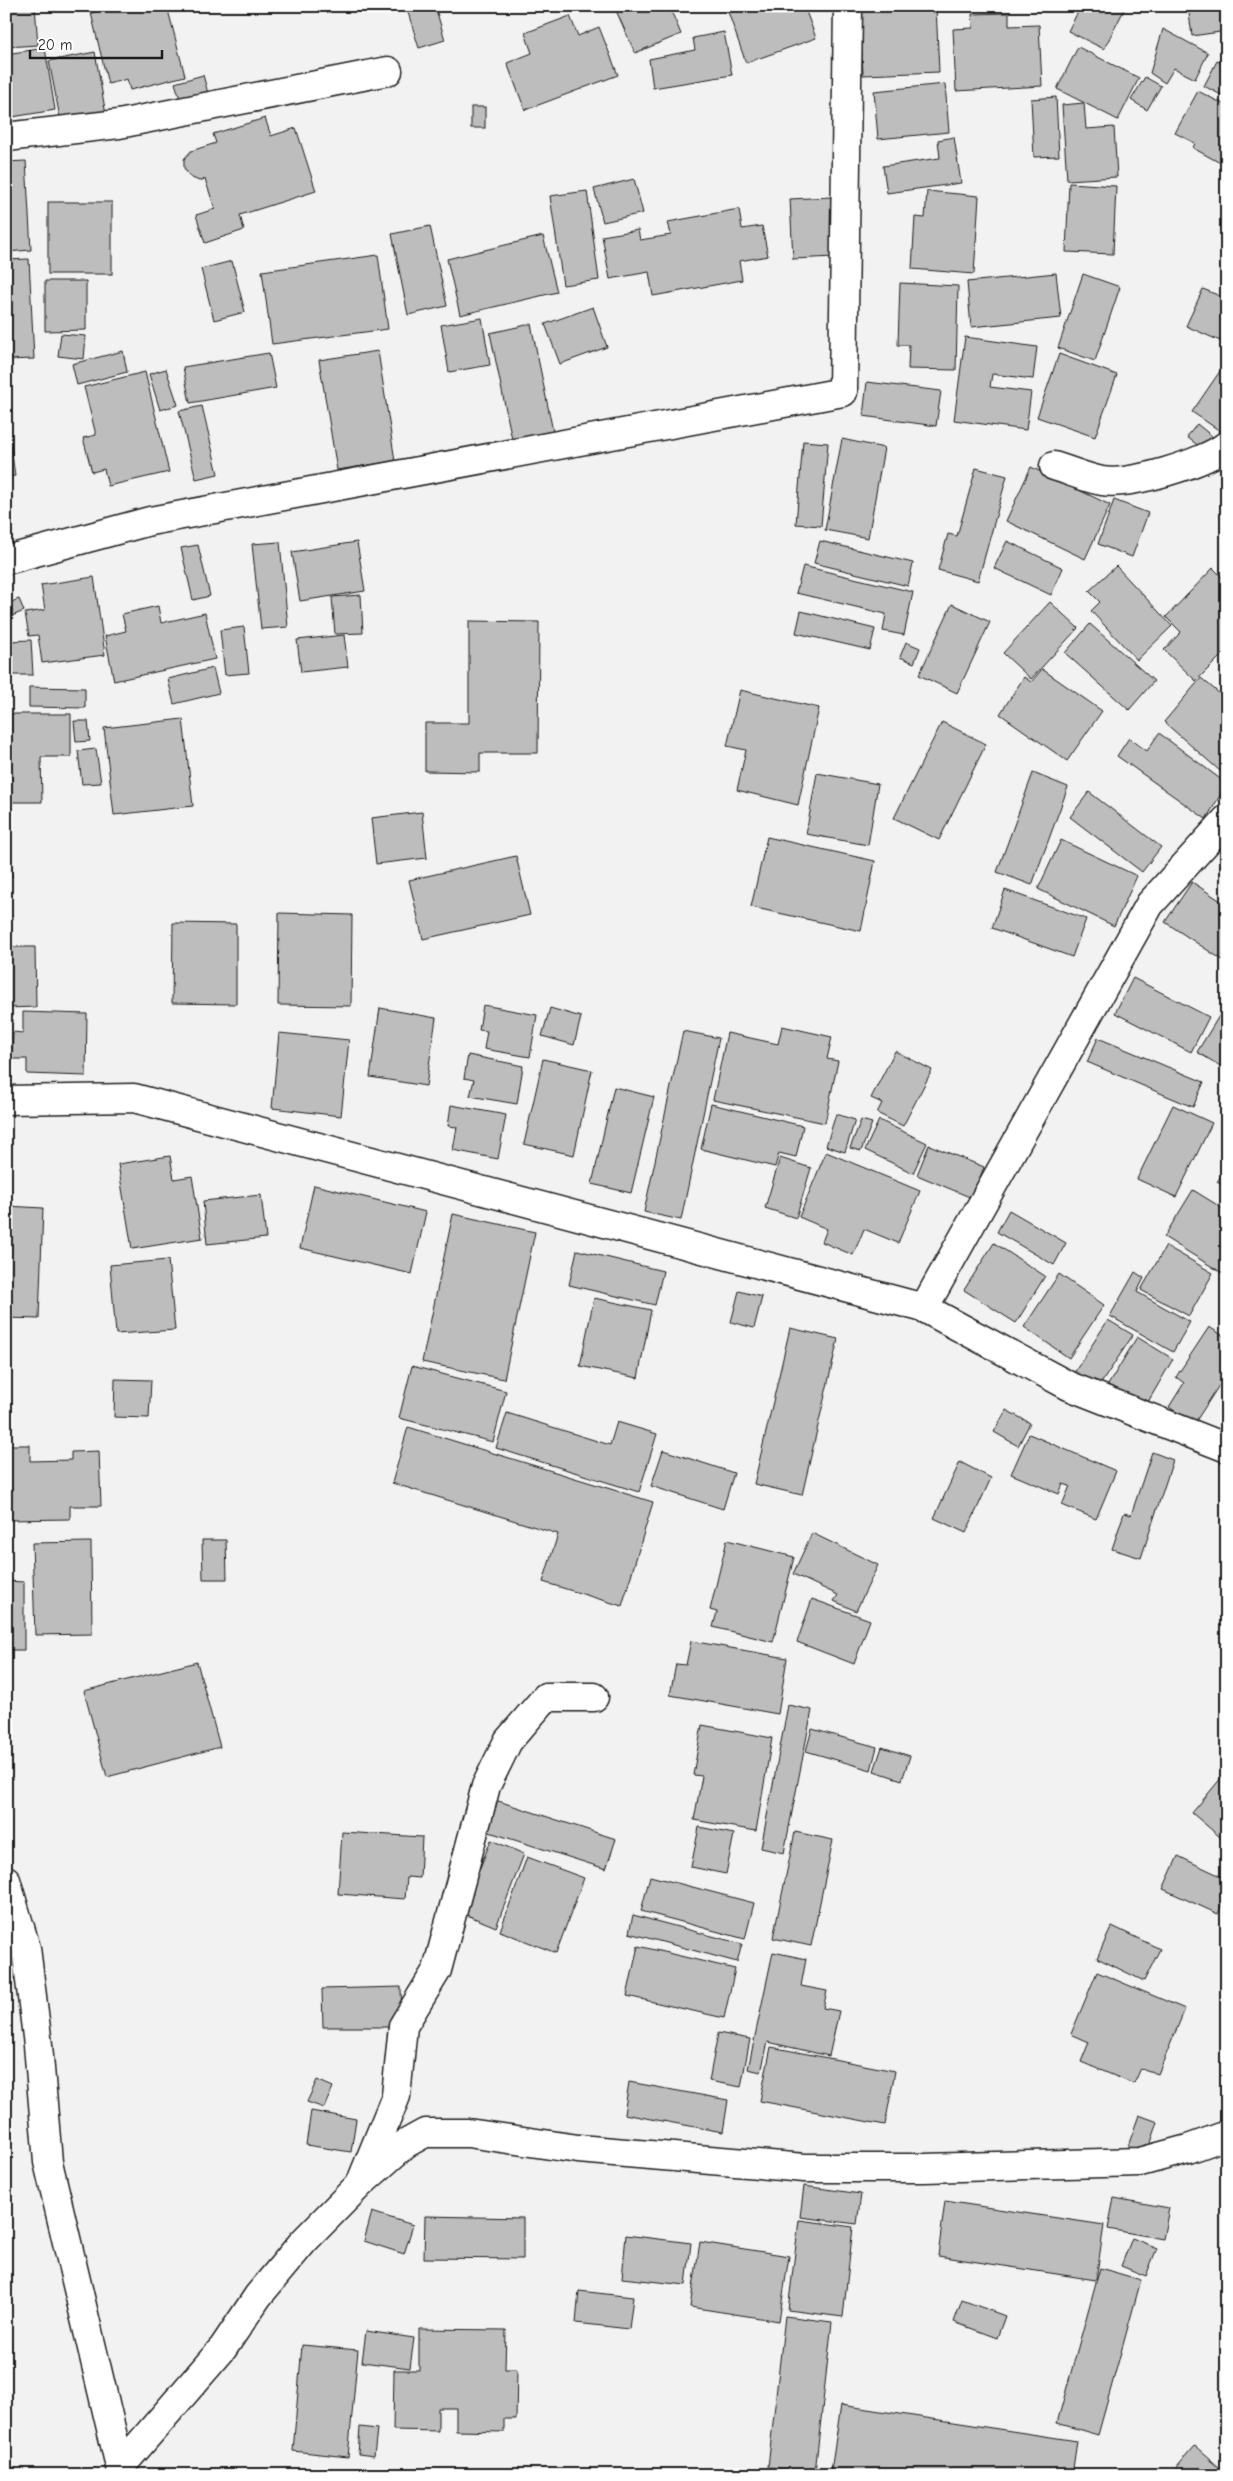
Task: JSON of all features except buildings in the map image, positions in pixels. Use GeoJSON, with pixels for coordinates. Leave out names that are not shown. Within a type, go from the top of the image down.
{"type":"FeatureCollection","features":[{"type":"Feature","properties":{"kind":"street"},"geometry":{"type":"LineString","coordinates":[[6,560],[150,521],[843,392],[848,6]]}},
{"type":"Feature","properties":{"kind":"street"},"geometry":{"type":"LineString","coordinates":[[6,137],[119,124],[388,71]]}},
{"type":"Feature","properties":{"kind":"street"},"geometry":{"type":"LineString","coordinates":[[1054,466],[1104,481],[1152,476],[1196,462],[1227,445]]}},
{"type":"Feature","properties":{"kind":"street"},"geometry":{"type":"LineString","coordinates":[[924,1308],[1150,904],[1227,819]]}},
{"type":"Feature","properties":{"kind":"street"},"geometry":{"type":"LineString","coordinates":[[6,1100],[134,1098],[924,1308],[1069,1386],[1227,1448]]}},
{"type":"Feature","properties":{"kind":"street"},"geometry":{"type":"LineString","coordinates":[[361,2183],[396,2096],[402,2026],[437,1970],[486,1786],[508,1741],[546,1697],[594,1697]]}},
{"type":"Feature","properties":{"kind":"street"},"geometry":{"type":"LineString","coordinates":[[6,1880],[26,1948],[38,2045],[48,2162],[121,2470]]}},
{"type":"Feature","properties":{"kind":"street"},"geometry":{"type":"LineString","coordinates":[[121,2470],[223,2348],[258,2296],[297,2249],[361,2183],[405,2144],[425,2133],[468,2133],[578,2148],[805,2168],[904,2168],[1140,2162],[1188,2149],[1227,2135]]}}]}
